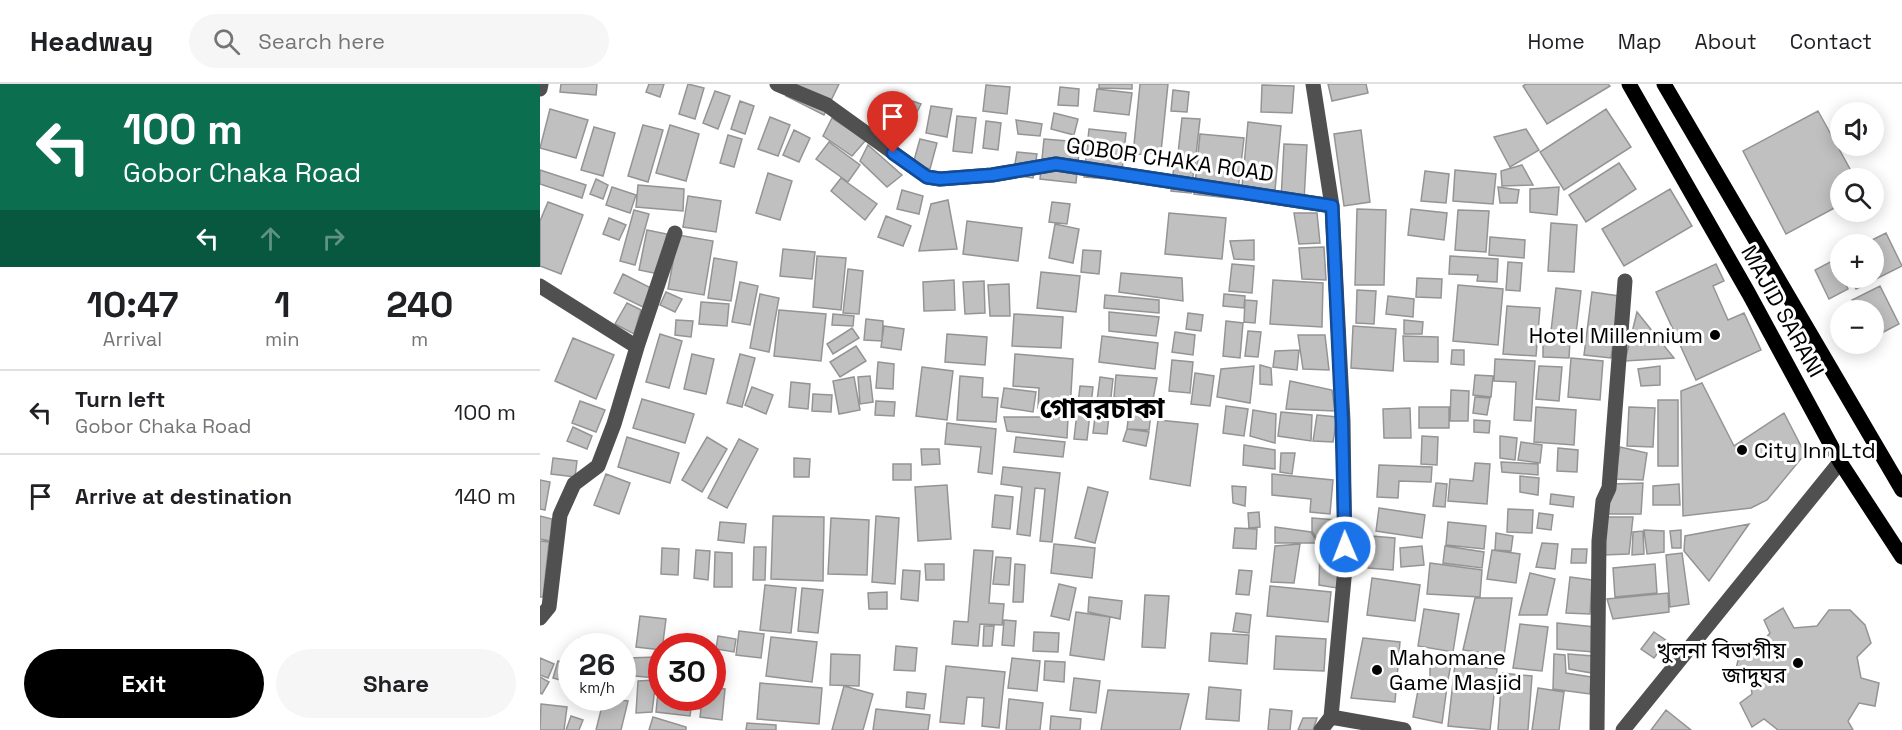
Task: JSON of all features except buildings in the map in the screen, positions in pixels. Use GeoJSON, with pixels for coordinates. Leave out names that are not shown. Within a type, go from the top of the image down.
{"type":"FeatureCollection","features":[{"type":"Feature","properties":{"kind":"main road","name":"MAJID SARANI"},"geometry":{"type":"LineString","coordinates":[[1629,84],[1749,294],[1840,462],[1902,557]]}},
{"type":"Feature","properties":{"kind":"main road","name":"MAJID SARANI"},"geometry":{"type":"LineString","coordinates":[[1664,84],[1902,490]]}},
{"type":"Feature","properties":{"kind":"street"},"geometry":{"type":"LineString","coordinates":[[540,88],[542,84]]}},
{"type":"Feature","properties":{"kind":"street","name":"GOBOR CHAKA ROAD"},"geometry":{"type":"LineString","coordinates":[[777,84],[826,105],[927,177],[940,179],[992,175],[1056,164],[1332,206]]}},
{"type":"Feature","properties":{"kind":"street"},"geometry":{"type":"LineString","coordinates":[[1313,84],[1332,206],[1342,421],[1345,568],[1331,717],[1321,730]]}},
{"type":"Feature","properties":{"kind":"street"},"geometry":{"type":"LineString","coordinates":[[540,618],[549,607],[560,515],[574,484],[598,466],[614,424],[675,233]]}},
{"type":"Feature","properties":{"kind":"street"},"geometry":{"type":"LineString","coordinates":[[1597,730],[1599,541],[1604,501],[1609,488],[1625,281]]}},
{"type":"Feature","properties":{"kind":"street"},"geometry":{"type":"LineString","coordinates":[[540,286],[637,347]]}},
{"type":"Feature","properties":{"kind":"street"},"geometry":{"type":"LineString","coordinates":[[1623,730],[1840,462]]}},
{"type":"Feature","properties":{"kind":"street"},"geometry":{"type":"LineString","coordinates":[[1331,717],[1404,730]]}},
{"type":"Feature","properties":{"kind":"place","name":"Hotel Millennium"},"geometry":{"type":"Point","coordinates":[1715,335]}},
{"type":"Feature","properties":{"kind":"place","name":"City Inn Ltd"},"geometry":{"type":"Point","coordinates":[1742,450]}},
{"type":"Feature","properties":{"kind":"place","name":"খুলনা বিভাগীয় জাদুঘর"},"geometry":{"type":"Point","coordinates":[1798,663]}},
{"type":"Feature","properties":{"kind":"place","name":"Mahomane Game Masjid"},"geometry":{"type":"Point","coordinates":[1377,670]}},
{"type":"Feature","properties":{"kind":"district","name":"গোবরচাকা"},"geometry":{"type":"Point","coordinates":[1102,408]}},
{"type":"Feature","properties":{"kind":"route"},"geometry":{"type":"LineString","coordinates":[[893,153],[927,177],[940,179],[992,175],[1056,164],[1332,206],[1342,421],[1345,547]]}}]}
